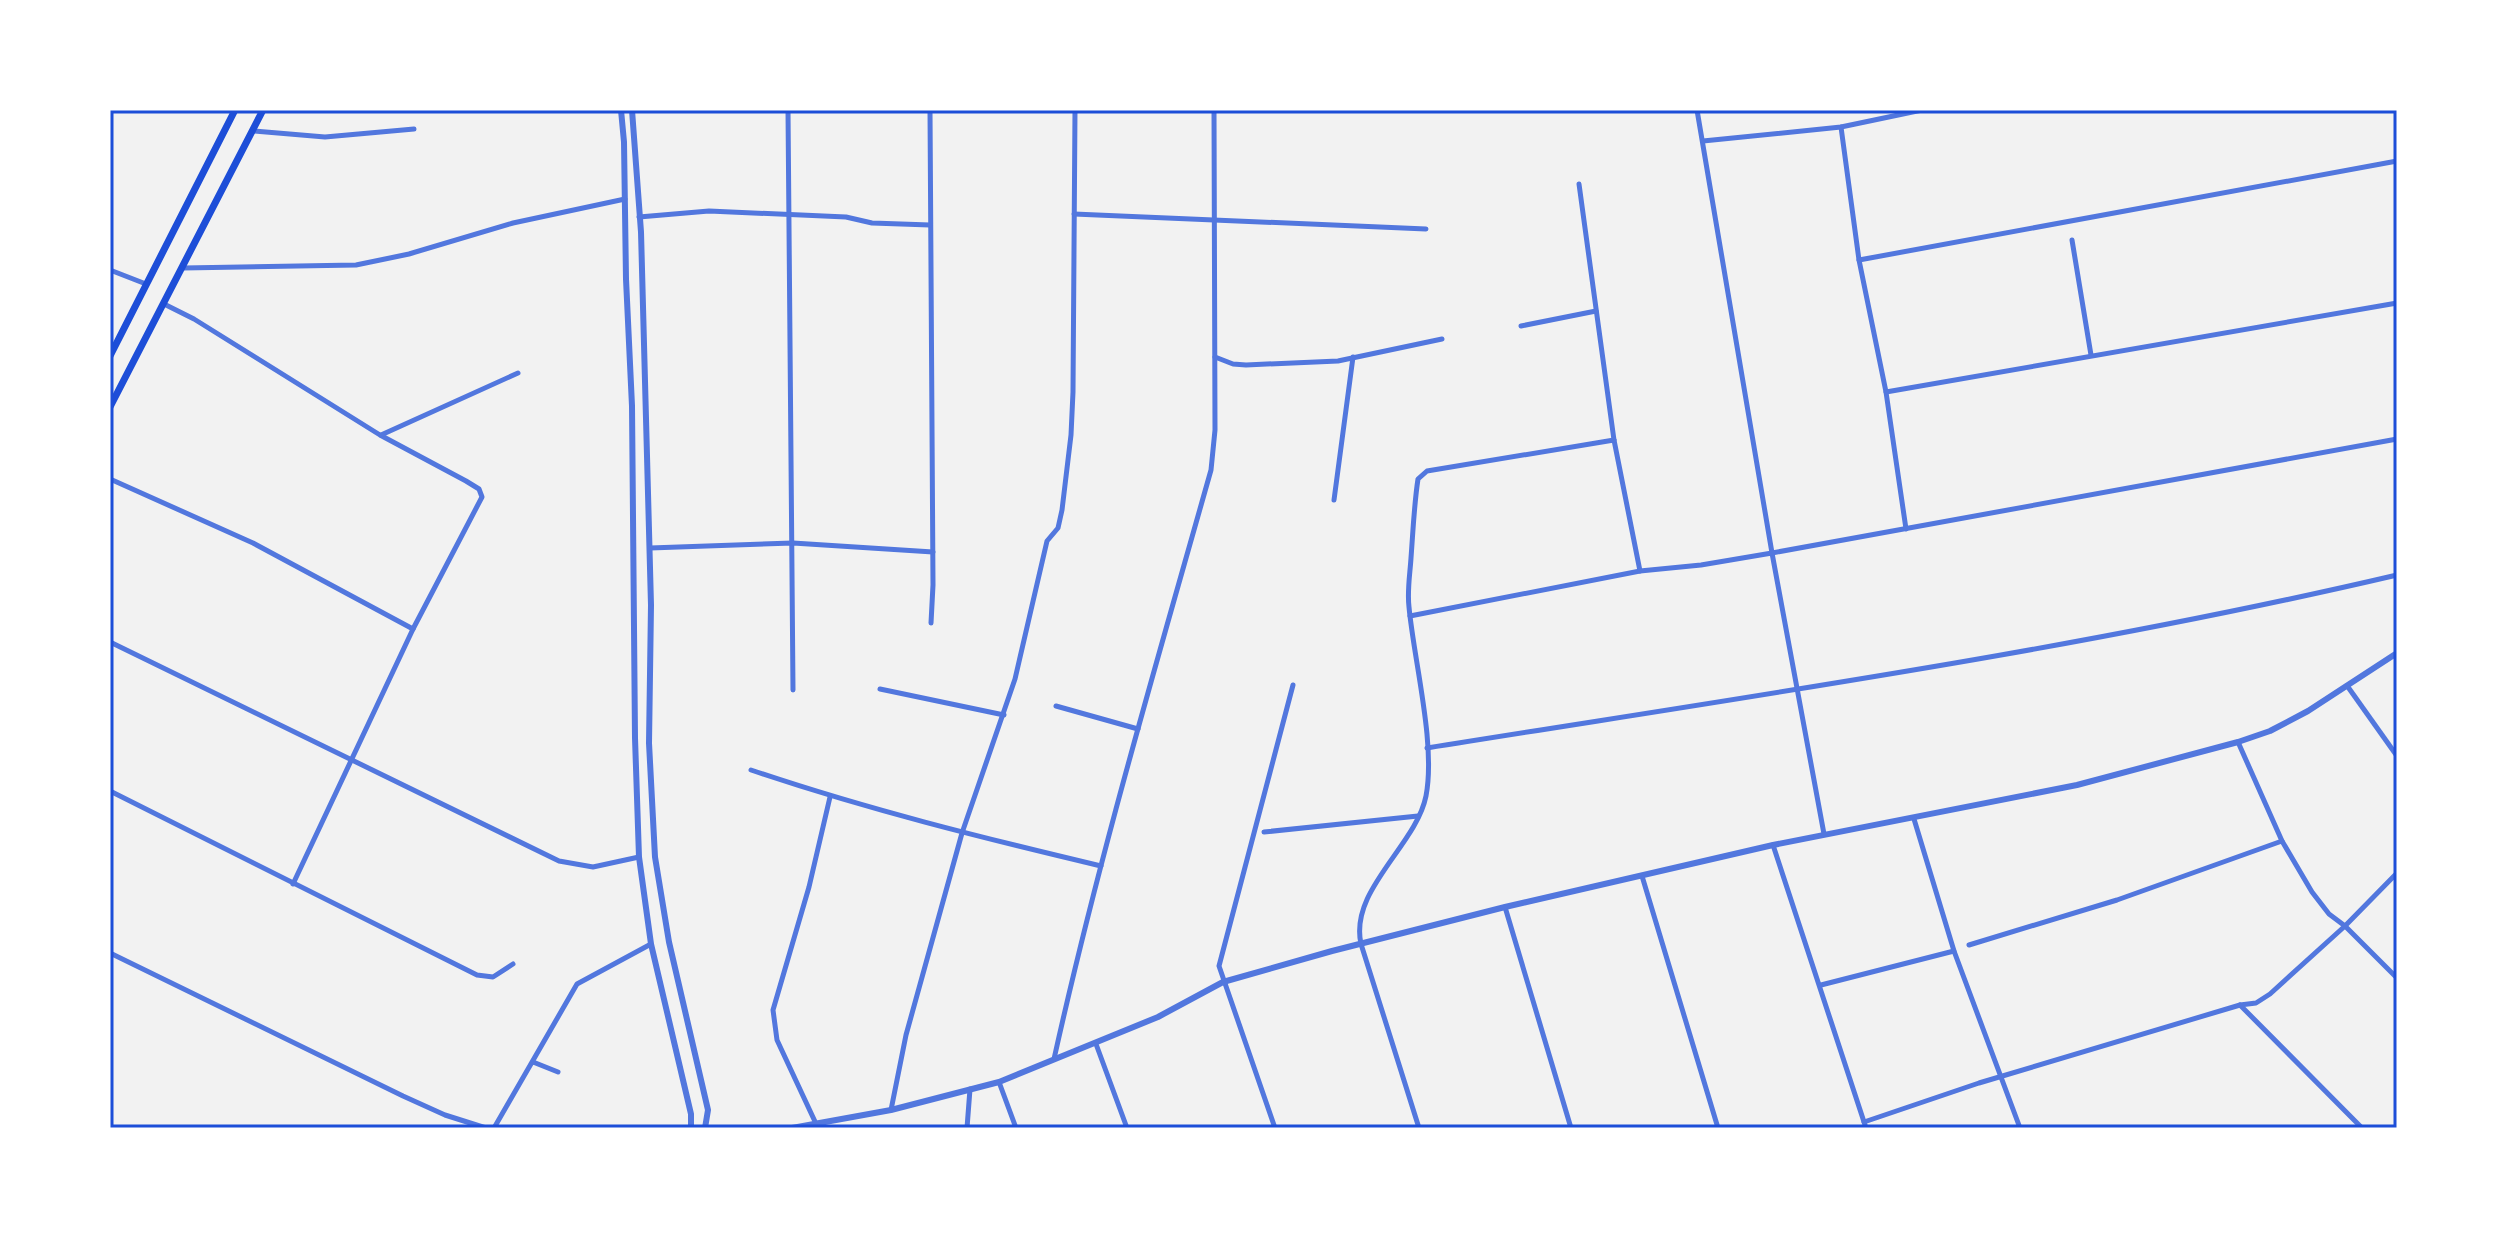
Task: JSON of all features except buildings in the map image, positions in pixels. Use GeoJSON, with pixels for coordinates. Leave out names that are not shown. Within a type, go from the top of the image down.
{"type":"FeatureCollection","features":[{"type":"Feature","properties":{"kind":"main road"},"geometry":{"type":"LineString","coordinates":[[110,356],[235,110]]}},
{"type":"Feature","properties":{"kind":"main road"},"geometry":{"type":"LineString","coordinates":[[110,407],[263,110]]}},
{"type":"Feature","properties":{"kind":"street"},"geometry":{"type":"LineString","coordinates":[[621,110],[632,421],[639,857],[651,944],[691,1114],[691,1128]]}},
{"type":"Feature","properties":{"kind":"street"},"geometry":{"type":"LineString","coordinates":[[632,110],[639,217],[650,548],[649,743],[655,857],[669,942],[708,1110],[705,1128]]}},
{"type":"Feature","properties":{"kind":"street"},"geometry":{"type":"LineString","coordinates":[[788,110],[793,690]]}},
{"type":"Feature","properties":{"kind":"street"},"geometry":{"type":"LineString","coordinates":[[930,110],[931,623]]}},
{"type":"Feature","properties":{"kind":"street"},"geometry":{"type":"LineString","coordinates":[[891,1110],[906,1035],[962,833],[1004,715],[1047,541],[1058,528],[1062,510],[1071,435],[1075,110]]}},
{"type":"Feature","properties":{"kind":"street"},"geometry":{"type":"LineString","coordinates":[[1054,1059],[1101,866],[1211,470],[1215,430],[1214,110]]}},
{"type":"Feature","properties":{"kind":"street"},"geometry":{"type":"LineString","coordinates":[[1697,110],[1772,553],[1824,834]]}},
{"type":"Feature","properties":{"kind":"street"},"geometry":{"type":"LineString","coordinates":[[1703,141],[1841,127],[1922,110]]}},
{"type":"Feature","properties":{"kind":"street"},"geometry":{"type":"LineString","coordinates":[[1841,127],[1859,260],[1886,392],[1906,529]]}},
{"type":"Feature","properties":{"kind":"street"},"geometry":{"type":"LineString","coordinates":[[254,131],[325,137],[414,129]]}},
{"type":"Feature","properties":{"kind":"street"},"geometry":{"type":"LineString","coordinates":[[1859,260],[2397,161]]}},
{"type":"Feature","properties":{"kind":"street"},"geometry":{"type":"LineString","coordinates":[[1579,184],[1614,440],[1640,571]]}},
{"type":"Feature","properties":{"kind":"street"},"geometry":{"type":"LineString","coordinates":[[183,268],[356,265],[409,254],[513,223],[625,199]]}},
{"type":"Feature","properties":{"kind":"street"},"geometry":{"type":"LineString","coordinates":[[639,217],[709,211],[846,217],[872,223],[930,225]]}},
{"type":"Feature","properties":{"kind":"street"},"geometry":{"type":"LineString","coordinates":[[1074,214],[1426,229]]}},
{"type":"Feature","properties":{"kind":"street"},"geometry":{"type":"LineString","coordinates":[[2072,240],[2091,355]]}},
{"type":"Feature","properties":{"kind":"street"},"geometry":{"type":"LineString","coordinates":[[110,270],[146,284]]}},
{"type":"Feature","properties":{"kind":"street"},"geometry":{"type":"LineString","coordinates":[[1886,392],[2397,303]]}},
{"type":"Feature","properties":{"kind":"street"},"geometry":{"type":"LineString","coordinates":[[164,304],[194,319],[380,435],[466,481],[479,489],[482,497],[413,629],[293,884]]}},
{"type":"Feature","properties":{"kind":"street"},"geometry":{"type":"LineString","coordinates":[[1521,326],[1596,311]]}},
{"type":"Feature","properties":{"kind":"street"},"geometry":{"type":"LineString","coordinates":[[1215,357],[1246,365],[1338,361],[1442,339]]}},
{"type":"Feature","properties":{"kind":"street"},"geometry":{"type":"LineString","coordinates":[[1334,500],[1353,357]]}},
{"type":"Feature","properties":{"kind":"street"},"geometry":{"type":"LineString","coordinates":[[380,435],[518,373]]}},
{"type":"Feature","properties":{"kind":"street"},"geometry":{"type":"LineString","coordinates":[[1410,616],[1640,571],[1772,553],[2397,439]]}},
{"type":"Feature","properties":{"kind":"street"},"geometry":{"type":"LineString","coordinates":[[1419,1128],[1361,944],[1359,924],[1384,870],[1419,816],[1426,796],[1427,748],[1408,602],[1418,479],[1427,471],[1614,440]]}},
{"type":"Feature","properties":{"kind":"street"},"geometry":{"type":"LineString","coordinates":[[110,479],[253,543],[413,629]]}},
{"type":"Feature","properties":{"kind":"street"},"geometry":{"type":"LineString","coordinates":[[650,548],[793,543],[933,552]]}},
{"type":"Feature","properties":{"kind":"street"},"geometry":{"type":"LineString","coordinates":[[1427,748],[1798,689],[2219,616],[2397,575]]}},
{"type":"Feature","properties":{"kind":"street"},"geometry":{"type":"LineString","coordinates":[[110,642],[559,861],[593,867],[639,857]]}},
{"type":"Feature","properties":{"kind":"street"},"geometry":{"type":"LineString","coordinates":[[792,1128],[817,1126],[891,1110],[999,1082],[1158,1017],[1223,982],[1361,944],[1773,845],[2077,785],[2238,742],[2270,731],[2348,687],[2397,653]]}},
{"type":"Feature","properties":{"kind":"street"},"geometry":{"type":"LineString","coordinates":[[1275,1128],[1219,966],[1293,685]]}},
{"type":"Feature","properties":{"kind":"street"},"geometry":{"type":"LineString","coordinates":[[2348,687],[2397,756]]}},
{"type":"Feature","properties":{"kind":"street"},"geometry":{"type":"LineString","coordinates":[[880,689],[1004,715]]}},
{"type":"Feature","properties":{"kind":"street"},"geometry":{"type":"LineString","coordinates":[[1056,706],[1138,729]]}},
{"type":"Feature","properties":{"kind":"street"},"geometry":{"type":"LineString","coordinates":[[2238,742],[2282,841],[2322,906],[2397,978]]}},
{"type":"Feature","properties":{"kind":"street"},"geometry":{"type":"LineString","coordinates":[[751,770],[830,797],[1101,866]]}},
{"type":"Feature","properties":{"kind":"street"},"geometry":{"type":"LineString","coordinates":[[110,791],[477,975],[493,977],[513,964]]}},
{"type":"Feature","properties":{"kind":"street"},"geometry":{"type":"LineString","coordinates":[[817,1126],[777,1040],[773,1010],[809,887],[830,797]]}},
{"type":"Feature","properties":{"kind":"street"},"geometry":{"type":"LineString","coordinates":[[1264,832],[1419,816]]}},
{"type":"Feature","properties":{"kind":"street"},"geometry":{"type":"LineString","coordinates":[[1914,819],[1954,951],[2020,1128]]}},
{"type":"Feature","properties":{"kind":"street"},"geometry":{"type":"LineString","coordinates":[[1969,945],[2117,900],[2282,841]]}},
{"type":"Feature","properties":{"kind":"street"},"geometry":{"type":"LineString","coordinates":[[1773,845],[1865,1125],[2000,1077],[2240,1005],[2256,1003],[2345,926],[2397,873]]}},
{"type":"Feature","properties":{"kind":"street"},"geometry":{"type":"LineString","coordinates":[[1642,876],[1718,1128]]}},
{"type":"Feature","properties":{"kind":"street"},"geometry":{"type":"LineString","coordinates":[[1505,907],[1571,1128]]}},
{"type":"Feature","properties":{"kind":"street"},"geometry":{"type":"LineString","coordinates":[[494,1128],[582,980],[651,944]]}},
{"type":"Feature","properties":{"kind":"street"},"geometry":{"type":"LineString","coordinates":[[1821,985],[1954,951]]}},
{"type":"Feature","properties":{"kind":"street"},"geometry":{"type":"LineString","coordinates":[[110,953],[403,1096],[445,1115],[486,1128]]}},
{"type":"Feature","properties":{"kind":"street"},"geometry":{"type":"LineString","coordinates":[[2240,1005],[2362,1128]]}},
{"type":"Feature","properties":{"kind":"street"},"geometry":{"type":"LineString","coordinates":[[1096,1044],[1127,1128]]}},
{"type":"Feature","properties":{"kind":"street"},"geometry":{"type":"LineString","coordinates":[[533,1062],[558,1072]]}},
{"type":"Feature","properties":{"kind":"street"},"geometry":{"type":"LineString","coordinates":[[999,1082],[1016,1128]]}},
{"type":"Feature","properties":{"kind":"street"},"geometry":{"type":"LineString","coordinates":[[967,1128],[970,1088]]}},
{"type":"Feature","properties":{"kind":"street"},"geometry":{"type":"LineString","coordinates":[[691,1114],[708,1110]]}}]}
